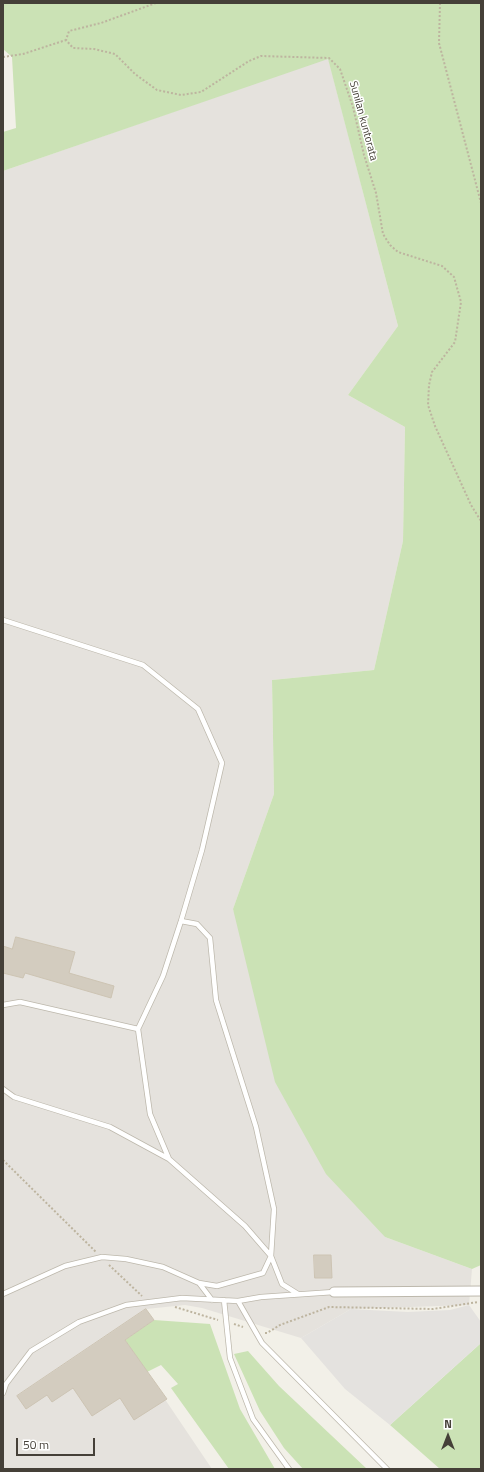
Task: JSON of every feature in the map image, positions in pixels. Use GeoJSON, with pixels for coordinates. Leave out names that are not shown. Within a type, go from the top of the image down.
{"type":"FeatureCollection","features":[{"type":"Feature","properties":{"kind":"street"},"geometry":{"type":"LineString","coordinates":[[334,1292],[481,1291]]}},
{"type":"Feature","properties":{"kind":"lane"},"geometry":{"type":"LineString","coordinates":[[3,620],[143,665],[198,709],[222,763],[202,850],[181,921],[163,976],[138,1029],[150,1114],[169,1159]]}},
{"type":"Feature","properties":{"kind":"lane"},"geometry":{"type":"LineString","coordinates":[[3,1294],[65,1266],[102,1258],[126,1259],[163,1267],[199,1283],[216,1286],[263,1273],[271,1256],[274,1209],[256,1127],[216,1000],[210,938],[197,924],[181,921]]}},
{"type":"Feature","properties":{"kind":"lane"},"geometry":{"type":"LineString","coordinates":[[3,1005],[20,1002],[138,1029]]}},
{"type":"Feature","properties":{"kind":"lane"},"geometry":{"type":"LineString","coordinates":[[3,1089],[14,1097],[110,1127],[169,1159],[245,1226],[271,1256],[282,1284],[298,1294]]}},
{"type":"Feature","properties":{"kind":"lane"},"geometry":{"type":"LineString","coordinates":[[199,1283],[212,1300]]}},
{"type":"Feature","properties":{"kind":"lane"},"geometry":{"type":"LineString","coordinates":[[3,1393],[6,1384],[31,1351],[79,1322],[126,1305],[182,1298],[238,1301],[261,1297],[334,1292]]}},
{"type":"Feature","properties":{"kind":"lane"},"geometry":{"type":"LineString","coordinates":[[224,1300],[230,1358],[253,1418],[288,1469]]}},
{"type":"Feature","properties":{"kind":"lane"},"geometry":{"type":"LineString","coordinates":[[238,1301],[262,1343],[387,1469]]}},
{"type":"Feature","properties":{"kind":"path"},"geometry":{"type":"LineString","coordinates":[[3,57],[23,54],[66,40],[69,31],[101,23],[156,3]]}},
{"type":"Feature","properties":{"kind":"path"},"geometry":{"type":"LineString","coordinates":[[440,3],[439,43],[481,203]]}},
{"type":"Feature","properties":{"kind":"path","name":"Sunilan kuntorata"},"geometry":{"type":"LineString","coordinates":[[66,40],[73,48],[94,49],[115,54],[135,74],[157,90],[181,95],[201,92],[249,61],[261,56],[329,58],[340,69],[353,107],[364,155],[376,193],[383,234],[390,245],[398,252],[442,266],[454,277],[460,302],[455,342],[432,372],[429,385],[428,405],[435,426],[471,505],[481,520]]}},
{"type":"Feature","properties":{"kind":"shaded area"},"geometry":{"type":"Polygon","coordinates":[[[328,58],[398,326],[348,395],[405,427],[403,541],[374,670],[272,680],[274,794],[233,909],[385,1237],[472,1269],[469,1305],[351,1309],[301,1338],[202,1308],[185,1305],[146,1309],[154,1320],[125,1340],[212,1469],[3,1469],[3,171],[328,58]]]}},
{"type":"Feature","properties":{"kind":"shaded area"},"geometry":{"type":"Polygon","coordinates":[[[469,1305],[481,1322],[481,1343],[390,1425],[345,1389],[301,1338],[351,1309],[408,1312],[450,1310],[469,1305]]]}},
{"type":"Feature","properties":{"kind":"green space"},"geometry":{"type":"Polygon","coordinates":[[[3,3],[481,3],[481,1265],[472,1269],[385,1237],[326,1174],[275,1082],[233,909],[274,794],[272,680],[374,670],[403,541],[405,427],[348,395],[398,326],[328,59],[3,171],[3,132],[16,128],[12,57],[3,49],[3,3]]]}},
{"type":"Feature","properties":{"kind":"green space"},"geometry":{"type":"Polygon","coordinates":[[[154,1320],[210,1324],[240,1409],[275,1469],[229,1469],[171,1388],[178,1384],[161,1365],[147,1372],[125,1340],[154,1320]]]}},
{"type":"Feature","properties":{"kind":"green space"},"geometry":{"type":"Polygon","coordinates":[[[481,1343],[481,1469],[440,1469],[390,1425],[481,1343]]]}},
{"type":"Feature","properties":{"kind":"green space"},"geometry":{"type":"Polygon","coordinates":[[[248,1351],[279,1386],[367,1469],[303,1469],[284,1448],[260,1411],[234,1354],[248,1351]]]}},
{"type":"Feature","properties":{"kind":"building"},"geometry":{"type":"Polygon","coordinates":[[[16,937],[75,952],[69,973],[114,986],[111,998],[25,973],[23,978],[3,973],[3,946],[12,949],[16,937]]]}},
{"type":"Feature","properties":{"kind":"building"},"geometry":{"type":"Polygon","coordinates":[[[314,1255],[331,1255],[332,1278],[315,1278],[314,1255]]]}},
{"type":"Feature","properties":{"kind":"building"},"geometry":{"type":"Polygon","coordinates":[[[146,1309],[154,1320],[125,1340],[167,1399],[134,1420],[120,1398],[92,1416],[73,1388],[52,1402],[47,1395],[26,1409],[17,1396],[146,1309]]]}}]}
